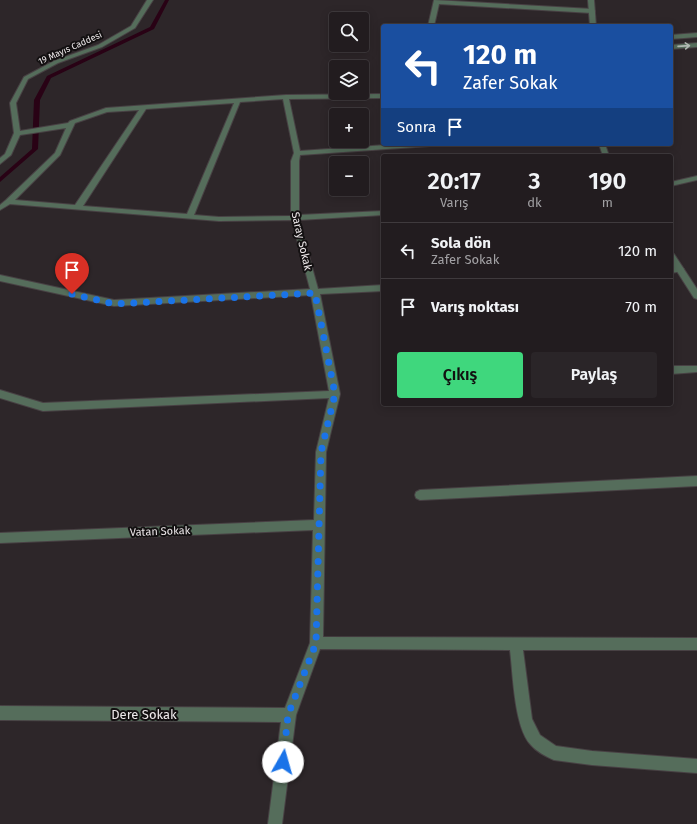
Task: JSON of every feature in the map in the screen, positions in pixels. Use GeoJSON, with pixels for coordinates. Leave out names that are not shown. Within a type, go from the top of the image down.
{"type":"FeatureCollection","features":[{"type":"Feature","properties":{"kind":"street","name":"19 Mayıs Caddesi"},"geometry":{"type":"LineString","coordinates":[[0,162],[8,155],[17,133],[13,103],[26,78],[56,62],[100,46],[133,27],[150,0]]}},
{"type":"Feature","properties":{"kind":"street"},"geometry":{"type":"LineString","coordinates":[[591,0],[593,24]]}},
{"type":"Feature","properties":{"kind":"street"},"geometry":{"type":"LineString","coordinates":[[431,24],[436,1],[592,12]]}},
{"type":"Feature","properties":{"kind":"street"},"geometry":{"type":"LineString","coordinates":[[673,37],[697,35]]}},
{"type":"Feature","properties":{"kind":"street"},"geometry":{"type":"LineString","coordinates":[[673,47],[697,45]]}},
{"type":"Feature","properties":{"kind":"street"},"geometry":{"type":"LineString","coordinates":[[0,208],[9,202],[58,154],[72,122],[106,110],[286,97],[381,96]]}},
{"type":"Feature","properties":{"kind":"street","name":"Saray Sokak"},"geometry":{"type":"LineString","coordinates":[[275,824],[288,715],[316,643],[321,452],[335,394],[315,293],[295,218],[294,161],[296,153],[286,97]]}},
{"type":"Feature","properties":{"kind":"street"},"geometry":{"type":"LineString","coordinates":[[190,216],[238,100]]}},
{"type":"Feature","properties":{"kind":"street"},"geometry":{"type":"LineString","coordinates":[[78,207],[144,107]]}},
{"type":"Feature","properties":{"kind":"street"},"geometry":{"type":"LineString","coordinates":[[17,133],[71,125]]}},
{"type":"Feature","properties":{"kind":"street"},"geometry":{"type":"LineString","coordinates":[[296,153],[400,146]]}},
{"type":"Feature","properties":{"kind":"street"},"geometry":{"type":"LineString","coordinates":[[673,184],[697,178]]}},
{"type":"Feature","properties":{"kind":"street"},"geometry":{"type":"LineString","coordinates":[[9,202],[220,219],[295,218],[381,213]]}},
{"type":"Feature","properties":{"kind":"street"},"geometry":{"type":"LineString","coordinates":[[673,259],[697,296]]}},
{"type":"Feature","properties":{"kind":"street"},"geometry":{"type":"LineString","coordinates":[[673,270],[680,269]]}},
{"type":"Feature","properties":{"kind":"street"},"geometry":{"type":"LineString","coordinates":[[0,278],[114,304],[381,288]]}},
{"type":"Feature","properties":{"kind":"street"},"geometry":{"type":"LineString","coordinates":[[673,370],[697,369]]}},
{"type":"Feature","properties":{"kind":"street"},"geometry":{"type":"LineString","coordinates":[[0,394],[43,407],[335,394]]}},
{"type":"Feature","properties":{"kind":"street"},"geometry":{"type":"LineString","coordinates":[[420,495],[697,481]]}},
{"type":"Feature","properties":{"kind":"street","name":"Vatan Sokak"},"geometry":{"type":"LineString","coordinates":[[0,538],[319,525]]}},
{"type":"Feature","properties":{"kind":"street"},"geometry":{"type":"LineString","coordinates":[[316,643],[697,644]]}},
{"type":"Feature","properties":{"kind":"street"},"geometry":{"type":"LineString","coordinates":[[516,643],[525,720],[535,740],[554,753],[592,758],[697,766]]}},
{"type":"Feature","properties":{"kind":"street","name":"Dere Sokak"},"geometry":{"type":"LineString","coordinates":[[0,713],[288,715]]}},
{"type":"Feature","properties":{"kind":"waterway"},"geometry":{"type":"LineString","coordinates":[[0,180],[35,149],[37,100],[49,77],[152,28],[167,0]]}},
{"type":"Feature","properties":{"kind":"route"},"geometry":{"type":"LineString","coordinates":[[72,294],[114,304],[315,293],[335,394],[321,452],[316,643],[288,715],[283,762]]}}]}
